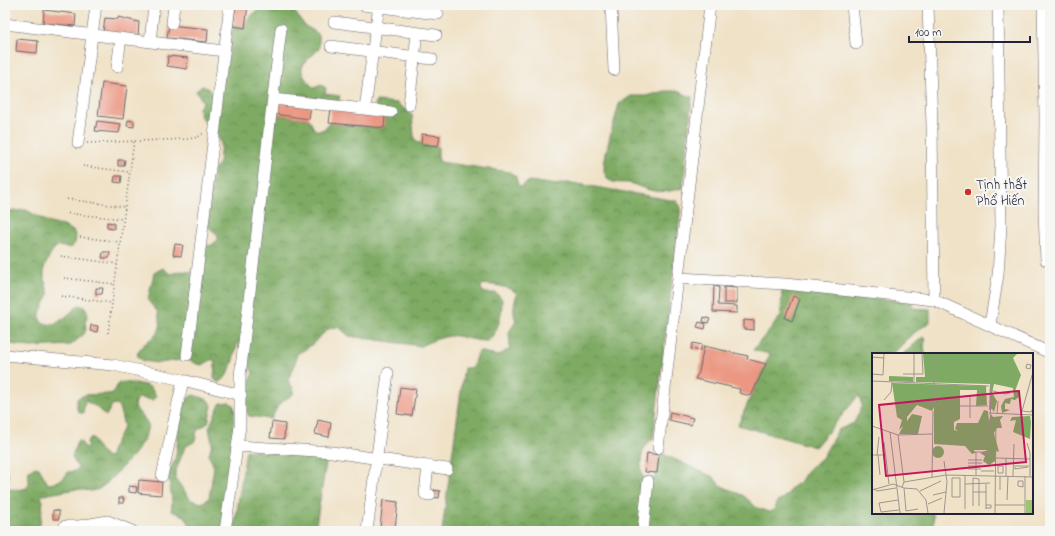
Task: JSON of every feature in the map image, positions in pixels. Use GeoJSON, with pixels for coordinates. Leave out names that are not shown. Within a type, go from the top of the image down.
{"type":"FeatureCollection","features":[{"type":"Feature","properties":{"kind":"street"},"geometry":{"type":"LineString","coordinates":[[78,143],[96,5]]}},
{"type":"Feature","properties":{"kind":"street"},"geometry":{"type":"LineString","coordinates":[[150,42],[154,5]]}},
{"type":"Feature","properties":{"kind":"street"},"geometry":{"type":"LineString","coordinates":[[172,23],[174,5]]}},
{"type":"Feature","properties":{"kind":"street"},"geometry":{"type":"LineString","coordinates":[[187,355],[230,5]]}},
{"type":"Feature","properties":{"kind":"street"},"geometry":{"type":"LineString","coordinates":[[363,5],[438,14]]}},
{"type":"Feature","properties":{"kind":"street"},"geometry":{"type":"LineString","coordinates":[[611,5],[614,70]]}},
{"type":"Feature","properties":{"kind":"street"},"geometry":{"type":"LineString","coordinates":[[658,448],[710,5]]}},
{"type":"Feature","properties":{"kind":"street"},"geometry":{"type":"LineString","coordinates":[[852,5],[856,44]]}},
{"type":"Feature","properties":{"kind":"street"},"geometry":{"type":"LineString","coordinates":[[928,5],[932,126],[934,300]]}},
{"type":"Feature","properties":{"kind":"street"},"geometry":{"type":"LineString","coordinates":[[990,325],[998,275],[1001,240],[998,5]]}},
{"type":"Feature","properties":{"kind":"street"},"geometry":{"type":"LineString","coordinates":[[1043,5],[1047,159],[1044,212],[1046,260]]}},
{"type":"Feature","properties":{"kind":"street"},"geometry":{"type":"LineString","coordinates":[[365,109],[379,6]]}},
{"type":"Feature","properties":{"kind":"street"},"geometry":{"type":"LineString","coordinates":[[334,22],[436,35]]}},
{"type":"Feature","properties":{"kind":"street"},"geometry":{"type":"LineString","coordinates":[[5,24],[224,51]]}},
{"type":"Feature","properties":{"kind":"street"},"geometry":{"type":"LineString","coordinates":[[226,531],[238,446],[241,370],[281,29]]}},
{"type":"Feature","properties":{"kind":"street"},"geometry":{"type":"LineString","coordinates":[[409,105],[417,33]]}},
{"type":"Feature","properties":{"kind":"street"},"geometry":{"type":"LineString","coordinates":[[117,67],[121,38]]}},
{"type":"Feature","properties":{"kind":"street"},"geometry":{"type":"LineString","coordinates":[[331,46],[432,60]]}},
{"type":"Feature","properties":{"kind":"street"},"geometry":{"type":"LineString","coordinates":[[273,99],[391,112]]}},
{"type":"Feature","properties":{"kind":"street"},"geometry":{"type":"LineString","coordinates":[[678,278],[781,283],[934,300],[1050,353]]}},
{"type":"Feature","properties":{"kind":"street"},"geometry":{"type":"LineString","coordinates":[[5,355],[113,365],[183,380],[241,395]]}},
{"type":"Feature","properties":{"kind":"street"},"geometry":{"type":"LineString","coordinates":[[367,531],[388,373]]}},
{"type":"Feature","properties":{"kind":"street"},"geometry":{"type":"LineString","coordinates":[[162,476],[183,380]]}},
{"type":"Feature","properties":{"kind":"street"},"geometry":{"type":"LineString","coordinates":[[238,446],[332,452],[447,469]]}},
{"type":"Feature","properties":{"kind":"street"},"geometry":{"type":"LineString","coordinates":[[428,466],[425,494],[430,495]]}},
{"type":"Feature","properties":{"kind":"street"},"geometry":{"type":"LineString","coordinates":[[643,531],[648,481]]}},
{"type":"Feature","properties":{"kind":"street"},"geometry":{"type":"LineString","coordinates":[[65,526],[79,526],[108,521],[132,531]]}},
{"type":"Feature","properties":{"kind":"path"},"geometry":{"type":"LineString","coordinates":[[78,143],[193,138],[208,130],[216,120]]}},
{"type":"Feature","properties":{"kind":"path"},"geometry":{"type":"LineString","coordinates":[[108,333],[134,141]]}},
{"type":"Feature","properties":{"kind":"path"},"geometry":{"type":"LineString","coordinates":[[83,166],[130,173]]}},
{"type":"Feature","properties":{"kind":"path"},"geometry":{"type":"LineString","coordinates":[[67,199],[125,207]]}},
{"type":"Feature","properties":{"kind":"path"},"geometry":{"type":"LineString","coordinates":[[64,213],[123,219]]}},
{"type":"Feature","properties":{"kind":"path"},"geometry":{"type":"LineString","coordinates":[[80,238],[120,242]]}},
{"type":"Feature","properties":{"kind":"path"},"geometry":{"type":"LineString","coordinates":[[61,256],[117,264]]}},
{"type":"Feature","properties":{"kind":"path"},"geometry":{"type":"LineString","coordinates":[[64,278],[114,284]]}},
{"type":"Feature","properties":{"kind":"path"},"geometry":{"type":"LineString","coordinates":[[61,296],[112,303]]}},
{"type":"Feature","properties":{"kind":"green space"},"geometry":{"type":"Polygon","coordinates":[[[272,5],[286,5],[292,8],[305,26],[316,32],[319,37],[319,49],[305,62],[302,73],[314,88],[321,85],[326,88],[325,94],[340,96],[338,103],[307,96],[274,114],[309,119],[314,129],[319,131],[326,128],[329,123],[384,128],[385,115],[374,103],[377,101],[397,103],[412,115],[414,136],[417,142],[438,146],[438,158],[440,162],[510,172],[516,177],[518,185],[521,187],[529,181],[557,185],[572,183],[677,201],[681,207],[653,439],[646,446],[642,456],[641,467],[643,477],[648,479],[655,478],[659,452],[713,477],[720,485],[744,496],[757,508],[769,512],[774,510],[776,503],[787,495],[792,487],[801,481],[808,469],[822,458],[838,430],[854,423],[862,406],[859,395],[815,447],[738,425],[770,354],[753,350],[781,316],[782,289],[912,302],[912,308],[930,309],[930,322],[912,334],[894,353],[872,353],[872,514],[933,514],[934,531],[442,531],[464,368],[471,368],[480,351],[497,356],[510,349],[509,332],[516,321],[514,307],[517,294],[511,289],[500,286],[481,285],[481,289],[485,293],[496,293],[502,299],[497,328],[487,341],[449,336],[428,342],[421,346],[349,336],[339,327],[327,330],[309,347],[297,354],[294,367],[288,380],[293,388],[293,394],[279,404],[271,419],[249,416],[246,411],[244,404],[244,393],[253,372],[244,363],[239,340],[231,367],[226,377],[222,381],[217,382],[214,378],[215,363],[213,359],[202,365],[187,359],[159,363],[143,361],[137,355],[141,347],[158,332],[160,328],[158,312],[148,299],[154,273],[163,268],[170,274],[181,271],[191,272],[200,270],[204,246],[213,244],[218,237],[207,224],[214,169],[219,164],[221,142],[218,136],[200,116],[199,108],[203,102],[196,91],[202,86],[207,88],[212,94],[214,101],[230,48],[233,26],[245,28],[248,19],[263,8],[272,5]]]}},
{"type":"Feature","properties":{"kind":"green space"},"geometry":{"type":"Polygon","coordinates":[[[664,91],[677,91],[692,97],[683,188],[669,191],[657,191],[646,189],[630,183],[609,180],[604,172],[604,162],[619,104],[631,96],[646,96],[664,91]]]}},
{"type":"Feature","properties":{"kind":"green space"},"geometry":{"type":"Polygon","coordinates":[[[5,209],[9,211],[26,210],[50,223],[66,227],[73,231],[76,236],[75,243],[70,248],[58,246],[52,251],[44,268],[44,279],[49,294],[40,313],[40,320],[51,324],[56,323],[66,317],[79,305],[86,308],[88,314],[85,322],[86,329],[84,334],[71,345],[30,347],[5,343],[5,209]]]}},
{"type":"Feature","properties":{"kind":"green space"},"geometry":{"type":"Polygon","coordinates":[[[923,337],[926,339],[924,344],[925,353],[904,353],[923,337]]]}},
{"type":"Feature","properties":{"kind":"green space"},"geometry":{"type":"Polygon","coordinates":[[[124,382],[143,384],[151,388],[156,396],[153,400],[139,398],[134,403],[148,425],[145,438],[133,455],[107,483],[99,489],[91,491],[77,489],[43,495],[41,497],[43,501],[39,531],[5,531],[5,493],[8,493],[8,489],[22,489],[27,487],[29,485],[29,471],[35,467],[39,468],[48,484],[60,480],[68,472],[75,471],[78,468],[72,457],[77,441],[80,441],[85,448],[88,447],[87,442],[90,438],[93,438],[97,447],[107,458],[110,457],[111,451],[124,426],[119,407],[116,404],[112,405],[106,416],[95,406],[85,401],[83,413],[80,413],[77,409],[77,399],[88,395],[113,393],[119,383],[124,382]]]}},
{"type":"Feature","properties":{"kind":"green space"},"geometry":{"type":"Polygon","coordinates":[[[193,395],[207,399],[212,406],[208,423],[197,430],[195,441],[185,447],[175,473],[175,478],[191,500],[202,503],[209,498],[214,467],[209,455],[212,443],[209,428],[218,408],[221,403],[229,402],[235,410],[236,422],[222,531],[193,531],[185,516],[171,511],[172,502],[169,474],[175,459],[179,424],[183,406],[187,399],[193,395]]]}},
{"type":"Feature","properties":{"kind":"green space"},"geometry":{"type":"Polygon","coordinates":[[[246,450],[327,457],[315,531],[234,531],[246,450]]]}},
{"type":"Feature","properties":{"kind":"building"},"geometry":{"type":"Polygon","coordinates":[[[5,5],[7,6],[6,17],[5,17],[5,5]]]}},
{"type":"Feature","properties":{"kind":"building"},"geometry":{"type":"Polygon","coordinates":[[[236,5],[248,5],[245,28],[233,26],[236,5]]]}},
{"type":"Feature","properties":{"kind":"building"},"geometry":{"type":"Polygon","coordinates":[[[44,10],[76,14],[75,26],[43,23],[44,10]]]}},
{"type":"Feature","properties":{"kind":"building"},"geometry":{"type":"Polygon","coordinates":[[[118,17],[139,22],[138,37],[103,32],[105,18],[118,19],[118,17]]]}},
{"type":"Feature","properties":{"kind":"building"},"geometry":{"type":"Polygon","coordinates":[[[169,25],[208,29],[207,42],[167,38],[169,25]]]}},
{"type":"Feature","properties":{"kind":"building"},"geometry":{"type":"Polygon","coordinates":[[[17,39],[38,41],[37,53],[16,51],[17,39]]]}},
{"type":"Feature","properties":{"kind":"building"},"geometry":{"type":"Polygon","coordinates":[[[168,56],[188,58],[187,69],[167,66],[168,56]]]}},
{"type":"Feature","properties":{"kind":"building"},"geometry":{"type":"Polygon","coordinates":[[[102,83],[127,86],[123,119],[98,116],[102,83]]]}},
{"type":"Feature","properties":{"kind":"building"},"geometry":{"type":"Polygon","coordinates":[[[276,101],[311,105],[309,119],[274,114],[276,101]]]}},
{"type":"Feature","properties":{"kind":"building"},"geometry":{"type":"Polygon","coordinates":[[[331,109],[385,115],[384,128],[329,123],[331,109]]]}},
{"type":"Feature","properties":{"kind":"building"},"geometry":{"type":"Polygon","coordinates":[[[128,120],[134,121],[134,127],[127,126],[128,120]]]}},
{"type":"Feature","properties":{"kind":"building"},"geometry":{"type":"Polygon","coordinates":[[[97,121],[121,124],[119,133],[95,131],[97,121]]]}},
{"type":"Feature","properties":{"kind":"building"},"geometry":{"type":"Polygon","coordinates":[[[422,134],[440,136],[438,146],[421,144],[422,134]]]}},
{"type":"Feature","properties":{"kind":"building"},"geometry":{"type":"Polygon","coordinates":[[[118,160],[125,160],[124,166],[118,166],[118,160]]]}},
{"type":"Feature","properties":{"kind":"building"},"geometry":{"type":"Polygon","coordinates":[[[115,176],[122,176],[121,183],[114,182],[115,176]]]}},
{"type":"Feature","properties":{"kind":"building"},"geometry":{"type":"Polygon","coordinates":[[[107,222],[114,223],[114,229],[107,228],[107,222]]]}},
{"type":"Feature","properties":{"kind":"building"},"geometry":{"type":"Polygon","coordinates":[[[175,244],[183,245],[181,256],[173,255],[175,244]]]}},
{"type":"Feature","properties":{"kind":"building"},"geometry":{"type":"Polygon","coordinates":[[[103,252],[110,252],[109,258],[102,258],[103,252]]]}},
{"type":"Feature","properties":{"kind":"building"},"geometry":{"type":"Polygon","coordinates":[[[714,286],[719,287],[718,305],[737,306],[737,313],[713,312],[714,286]]]}},
{"type":"Feature","properties":{"kind":"building"},"geometry":{"type":"Polygon","coordinates":[[[724,287],[737,288],[737,303],[724,303],[724,287]]]}},
{"type":"Feature","properties":{"kind":"building"},"geometry":{"type":"Polygon","coordinates":[[[96,288],[103,288],[102,294],[96,294],[96,288]]]}},
{"type":"Feature","properties":{"kind":"building"},"geometry":{"type":"Polygon","coordinates":[[[793,296],[800,299],[792,321],[785,318],[793,296]]]}},
{"type":"Feature","properties":{"kind":"building"},"geometry":{"type":"Polygon","coordinates":[[[704,317],[710,319],[708,323],[703,322],[704,317]]]}},
{"type":"Feature","properties":{"kind":"building"},"geometry":{"type":"Polygon","coordinates":[[[744,320],[754,321],[754,330],[744,329],[744,320]]]}},
{"type":"Feature","properties":{"kind":"building"},"geometry":{"type":"Polygon","coordinates":[[[699,322],[706,324],[705,329],[697,327],[699,322]]]}},
{"type":"Feature","properties":{"kind":"building"},"geometry":{"type":"Polygon","coordinates":[[[91,325],[98,326],[97,332],[90,331],[91,325]]]}},
{"type":"Feature","properties":{"kind":"building"},"geometry":{"type":"Polygon","coordinates":[[[693,343],[702,345],[700,351],[691,349],[693,343]]]}},
{"type":"Feature","properties":{"kind":"building"},"geometry":{"type":"Polygon","coordinates":[[[704,346],[748,356],[747,359],[766,364],[751,396],[739,393],[740,389],[695,379],[699,372],[704,346]]]}},
{"type":"Feature","properties":{"kind":"building"},"geometry":{"type":"Polygon","coordinates":[[[400,387],[416,389],[412,416],[397,414],[400,387]]]}},
{"type":"Feature","properties":{"kind":"building"},"geometry":{"type":"Polygon","coordinates":[[[670,412],[693,418],[691,425],[669,420],[670,412]]]}},
{"type":"Feature","properties":{"kind":"building"},"geometry":{"type":"Polygon","coordinates":[[[318,420],[331,423],[329,437],[315,434],[318,420]]]}},
{"type":"Feature","properties":{"kind":"building"},"geometry":{"type":"Polygon","coordinates":[[[272,422],[285,424],[284,439],[270,438],[272,422]]]}},
{"type":"Feature","properties":{"kind":"building"},"geometry":{"type":"Polygon","coordinates":[[[647,453],[659,455],[657,473],[645,472],[647,453]]]}},
{"type":"Feature","properties":{"kind":"building"},"geometry":{"type":"Polygon","coordinates":[[[5,474],[9,475],[8,493],[5,493],[5,474]]]}},
{"type":"Feature","properties":{"kind":"building"},"geometry":{"type":"Polygon","coordinates":[[[139,480],[162,482],[161,495],[138,493],[139,480]]]}},
{"type":"Feature","properties":{"kind":"building"},"geometry":{"type":"Polygon","coordinates":[[[129,486],[137,487],[136,493],[129,492],[129,486]]]}},
{"type":"Feature","properties":{"kind":"building"},"geometry":{"type":"Polygon","coordinates":[[[433,490],[440,491],[439,498],[432,497],[433,490]]]}},
{"type":"Feature","properties":{"kind":"building"},"geometry":{"type":"Polygon","coordinates":[[[119,498],[124,498],[123,503],[119,503],[119,498]]]}},
{"type":"Feature","properties":{"kind":"building"},"geometry":{"type":"Polygon","coordinates":[[[383,500],[398,502],[395,529],[380,527],[383,500]]]}},
{"type":"Feature","properties":{"kind":"building"},"geometry":{"type":"Polygon","coordinates":[[[53,510],[59,511],[59,519],[53,519],[53,510]]]}},
{"type":"Feature","properties":{"kind":"place","name":"Tịnh thất Phổ Hiến"},"geometry":{"type":"Point","coordinates":[968,192]}}]}
